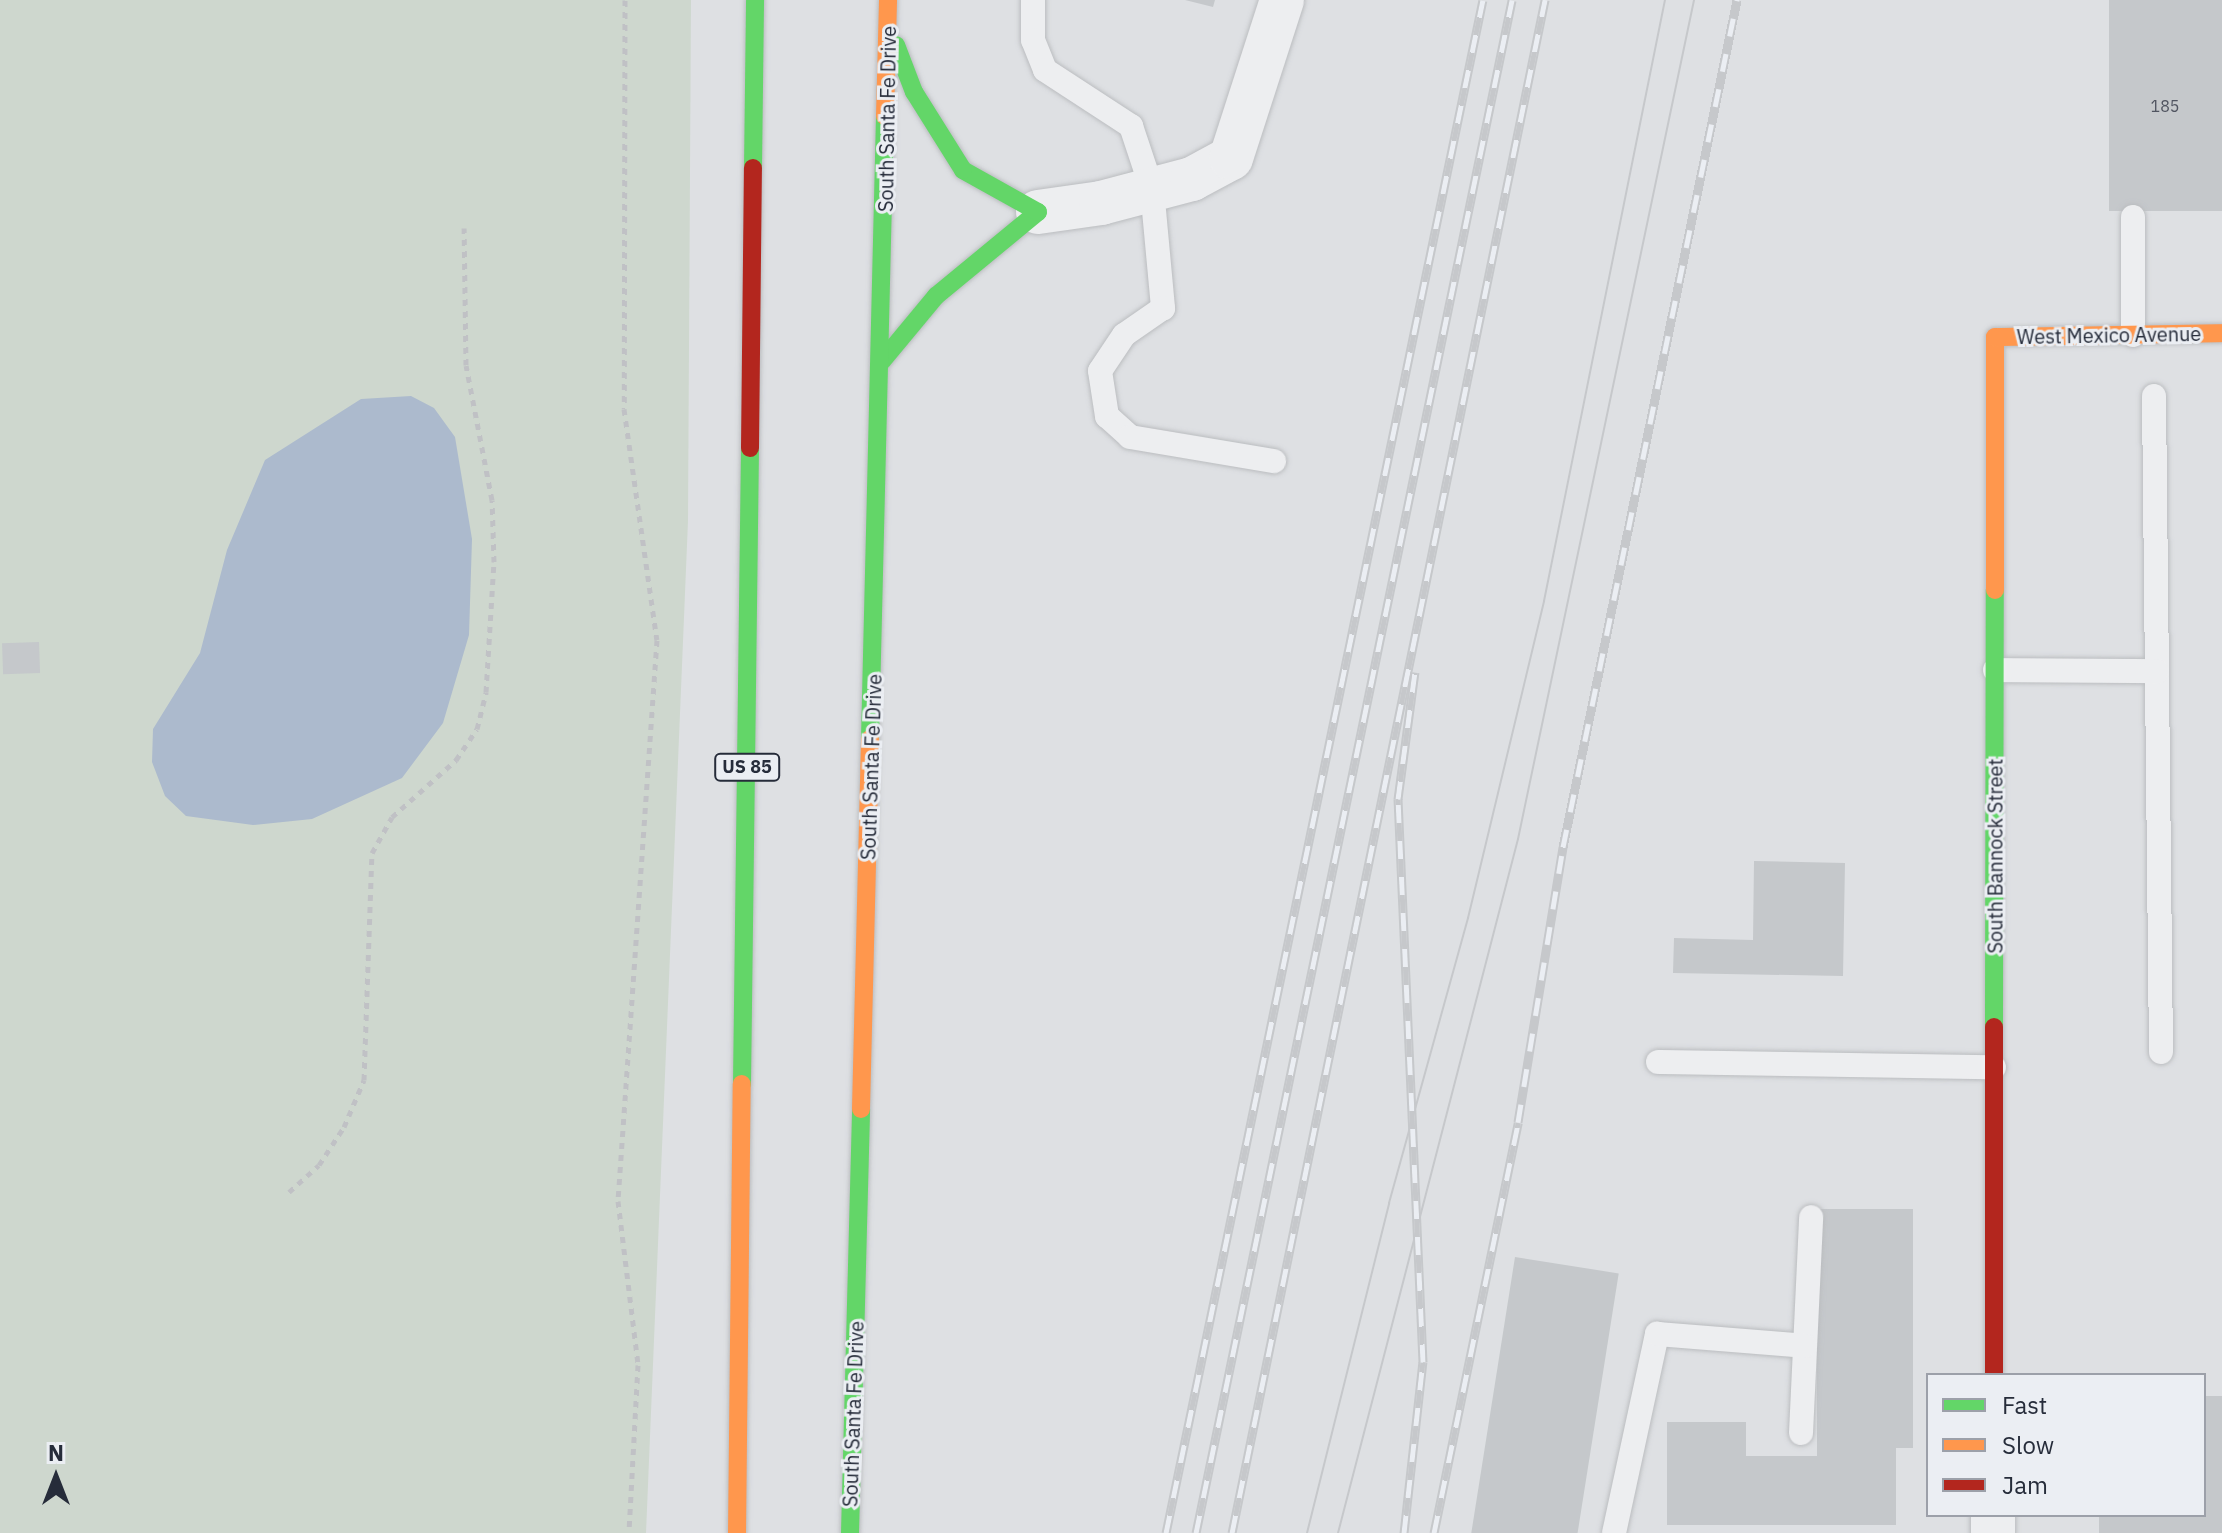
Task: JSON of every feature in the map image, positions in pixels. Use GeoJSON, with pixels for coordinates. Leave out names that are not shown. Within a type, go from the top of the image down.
{"type":"FeatureCollection","features":[{"type":"Feature","properties":{"kind":"main road","name":"US 85"},"geometry":{"type":"LineString","coordinates":[[737,1533],[755,0]]}},
{"type":"Feature","properties":{"kind":"main road","name":"South Santa Fe Drive"},"geometry":{"type":"LineString","coordinates":[[850,1533],[882,361],[888,0]]}},
{"type":"Feature","properties":{"kind":"main road"},"geometry":{"type":"LineString","coordinates":[[882,361],[936,296],[1038,212],[963,170],[914,92],[888,23]]}},
{"type":"Feature","properties":{"kind":"main road","name":"West Mexico Avenue"},"geometry":{"type":"LineString","coordinates":[[1995,337],[2222,333]]}},
{"type":"Feature","properties":{"kind":"main road","name":"South Bannock Street"},"geometry":{"type":"LineString","coordinates":[[1994,1373],[1995,337]]}},
{"type":"Feature","properties":{"kind":"street"},"geometry":{"type":"LineString","coordinates":[[1038,212],[1192,179],[1231,158],[1282,0]]}},
{"type":"Feature","properties":{"kind":"lane"},"geometry":{"type":"LineString","coordinates":[[1033,0],[1033,40],[1045,70],[1131,126],[1152,189],[1163,308],[1124,335],[1100,371],[1107,416],[1130,437],[1274,461]]}},
{"type":"Feature","properties":{"kind":"lane"},"geometry":{"type":"LineString","coordinates":[[2133,217],[2133,335]]}},
{"type":"Feature","properties":{"kind":"lane"},"geometry":{"type":"LineString","coordinates":[[2154,396],[2161,1052]]}},
{"type":"Feature","properties":{"kind":"lane"},"geometry":{"type":"LineString","coordinates":[[1995,670],[2157,671]]}},
{"type":"Feature","properties":{"kind":"lane"},"geometry":{"type":"LineString","coordinates":[[1658,1062],[1994,1067]]}},
{"type":"Feature","properties":{"kind":"lane"},"geometry":{"type":"LineString","coordinates":[[1801,1433],[1811,1217]]}},
{"type":"Feature","properties":{"kind":"lane"},"geometry":{"type":"LineString","coordinates":[[1614,1533],[1657,1334],[1805,1346]]}},
{"type":"Feature","properties":{"kind":"path"},"geometry":{"type":"LineString","coordinates":[[625,0],[624,409],[657,640],[618,1201],[638,1365],[629,1533]]}},
{"type":"Feature","properties":{"kind":"path"},"geometry":{"type":"LineString","coordinates":[[289,1192],[319,1165],[344,1127],[364,1080],[372,853],[392,817],[456,760],[477,729],[486,692],[494,562],[492,500],[466,365],[464,228]]}},
{"type":"Feature","properties":{"kind":"shaded area"},"geometry":{"type":"Polygon","coordinates":[[[0,0],[691,0],[688,521],[646,1533],[0,1533],[0,0]]]}},
{"type":"Feature","properties":{"kind":"water"},"geometry":{"type":"Polygon","coordinates":[[[411,396],[434,408],[455,437],[472,539],[469,635],[443,723],[402,778],[312,819],[253,825],[186,816],[165,796],[152,762],[153,729],[200,653],[227,550],[265,460],[361,399],[411,396]]]}},
{"type":"Feature","properties":{"kind":"building"},"geometry":{"type":"Polygon","coordinates":[[[1185,0],[1215,0],[1213,7],[1185,0]]]}},
{"type":"Feature","properties":{"kind":"building"},"geometry":{"type":"Polygon","coordinates":[[[2109,0],[2222,0],[2222,211],[2109,211],[2109,0]]]}},
{"type":"Feature","properties":{"kind":"building"},"geometry":{"type":"Polygon","coordinates":[[[39,642],[40,673],[3,674],[2,643],[39,642]]]}},
{"type":"Feature","properties":{"kind":"building"},"geometry":{"type":"Polygon","coordinates":[[[1754,861],[1845,863],[1843,976],[1673,973],[1674,938],[1753,940],[1754,861]]]}},
{"type":"Feature","properties":{"kind":"building"},"geometry":{"type":"Polygon","coordinates":[[[1817,1209],[1913,1209],[1913,1448],[1896,1448],[1896,1525],[1667,1525],[1667,1422],[1746,1422],[1746,1456],[1817,1456],[1817,1209]]]}},
{"type":"Feature","properties":{"kind":"building"},"geometry":{"type":"Polygon","coordinates":[[[1515,1257],[1619,1273],[1578,1533],[1471,1533],[1515,1257]]]}},
{"type":"Feature","properties":{"kind":"building"},"geometry":{"type":"Polygon","coordinates":[[[2206,1396],[2222,1396],[2222,1533],[2099,1533],[2099,1517],[2206,1517],[2206,1396]]]}},
{"type":"Feature","properties":{"kind":"tram line"},"geometry":{"type":"LineString","coordinates":[[1307,1533],[1389,1203],[1468,918],[1544,601],[1665,0]]}},
{"type":"Feature","properties":{"kind":"tram line"},"geometry":{"type":"LineString","coordinates":[[1338,1533],[1518,839],[1694,0]]}},
{"type":"Feature","properties":{"kind":"railway"},"geometry":{"type":"LineString","coordinates":[[1166,1533],[1483,0]]}},
{"type":"Feature","properties":{"kind":"railway"},"geometry":{"type":"LineString","coordinates":[[1196,1533],[1512,0]]}},
{"type":"Feature","properties":{"kind":"railway"},"geometry":{"type":"LineString","coordinates":[[1232,1533],[1545,0]]}},
{"type":"Feature","properties":{"kind":"railway"},"geometry":{"type":"LineString","coordinates":[[1434,1533],[1518,1122],[1563,847],[1737,0]]}},
{"type":"Feature","properties":{"kind":"railway"},"geometry":{"type":"LineString","coordinates":[[1404,1533],[1423,1362],[1398,799],[1415,672]]}},
{"type":"Feature","properties":{"kind":"traffic: fast"},"geometry":{"type":"LineString","coordinates":[[753,168],[755,0]]}},
{"type":"Feature","properties":{"kind":"traffic: fast"},"geometry":{"type":"LineString","coordinates":[[882,361],[936,296],[1038,212],[963,170],[914,92],[896,45]]}},
{"type":"Feature","properties":{"kind":"traffic: fast"},"geometry":{"type":"LineString","coordinates":[[870,739],[885,116]]}},
{"type":"Feature","properties":{"kind":"traffic: fast"},"geometry":{"type":"LineString","coordinates":[[742,1084],[750,448]]}},
{"type":"Feature","properties":{"kind":"traffic: fast"},"geometry":{"type":"LineString","coordinates":[[1994,1027],[1995,590]]}},
{"type":"Feature","properties":{"kind":"traffic: fast"},"geometry":{"type":"LineString","coordinates":[[850,1533],[861,1109]]}},
{"type":"Feature","properties":{"kind":"traffic: slow"},"geometry":{"type":"LineString","coordinates":[[885,116],[888,0]]}},
{"type":"Feature","properties":{"kind":"traffic: slow"},"geometry":{"type":"LineString","coordinates":[[1995,590],[1995,337],[2222,333]]}},
{"type":"Feature","properties":{"kind":"traffic: slow"},"geometry":{"type":"LineString","coordinates":[[861,1109],[870,739]]}},
{"type":"Feature","properties":{"kind":"traffic: slow"},"geometry":{"type":"LineString","coordinates":[[737,1533],[742,1084]]}},
{"type":"Feature","properties":{"kind":"traffic: jam"},"geometry":{"type":"LineString","coordinates":[[750,448],[753,168]]}},
{"type":"Feature","properties":{"kind":"traffic: jam"},"geometry":{"type":"LineString","coordinates":[[1994,1027],[1994,1373]]}}]}
